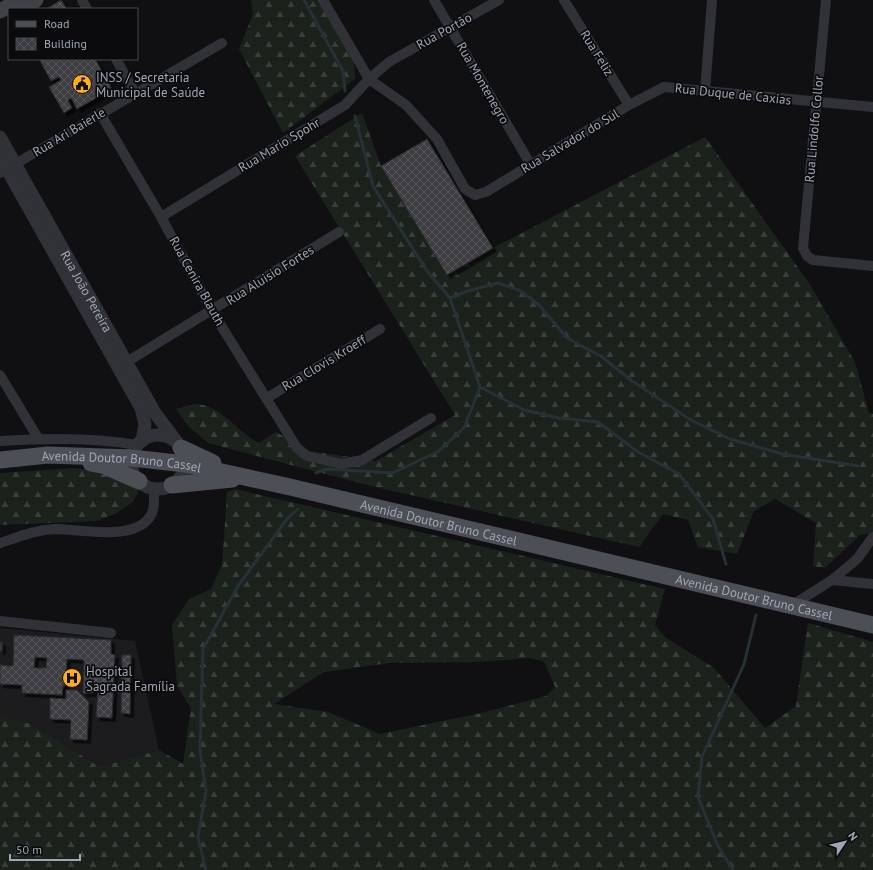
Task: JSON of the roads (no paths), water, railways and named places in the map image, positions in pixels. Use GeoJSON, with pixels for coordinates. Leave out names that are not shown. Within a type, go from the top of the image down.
{"type":"FeatureCollection","features":[{"type":"Feature","properties":{"kind":"main road"},"geometry":{"type":"LineString","coordinates":[[0,11],[19,0]]}},
{"type":"Feature","properties":{"kind":"main road"},"geometry":{"type":"LineString","coordinates":[[22,8],[36,0]]}},
{"type":"Feature","properties":{"kind":"main road","name":"Avenida Doutor Bruno Cassel"},"geometry":{"type":"LineString","coordinates":[[0,460],[137,448],[181,452],[246,478],[873,625]]}},
{"type":"Feature","properties":{"kind":"main road"},"geometry":{"type":"LineString","coordinates":[[48,455],[103,465],[139,481]]}},
{"type":"Feature","properties":{"kind":"main road"},"geometry":{"type":"LineString","coordinates":[[172,485],[246,478]]}},
{"type":"Feature","properties":{"kind":"street"},"geometry":{"type":"LineString","coordinates":[[323,0],[369,79]]}},
{"type":"Feature","properties":{"kind":"street","name":"Rua Montenegro"},"geometry":{"type":"LineString","coordinates":[[434,0],[531,165]]}},
{"type":"Feature","properties":{"kind":"street","name":"Rua Portão"},"geometry":{"type":"LineString","coordinates":[[389,62],[499,0]]}},
{"type":"Feature","properties":{"kind":"street","name":"Rua Feliz"},"geometry":{"type":"LineString","coordinates":[[564,0],[630,105]]}},
{"type":"Feature","properties":{"kind":"street"},"geometry":{"type":"LineString","coordinates":[[705,91],[712,0]]}},
{"type":"Feature","properties":{"kind":"street","name":"Rua Lindolfo Collor"},"geometry":{"type":"LineString","coordinates":[[826,0],[803,248],[807,256],[813,260],[873,266]]}},
{"type":"Feature","properties":{"kind":"street","name":"Rua Ari Baierle"},"geometry":{"type":"LineString","coordinates":[[7,169],[100,113],[222,43]]}},
{"type":"Feature","properties":{"kind":"street"},"geometry":{"type":"LineString","coordinates":[[117,60],[135,93]]}},
{"type":"Feature","properties":{"kind":"street","name":"Rua Mario Spohr"},"geometry":{"type":"LineString","coordinates":[[161,217],[345,105],[369,79],[389,62]]}},
{"type":"Feature","properties":{"kind":"street","name":"Rua Salvador do Sul"},"geometry":{"type":"LineString","coordinates":[[369,79],[406,105],[437,139],[465,190],[475,195],[486,192],[630,105],[664,87]]}},
{"type":"Feature","properties":{"kind":"street","name":"Rua Duque de Caxias"},"geometry":{"type":"LineString","coordinates":[[664,87],[873,108]]}},
{"type":"Feature","properties":{"kind":"street","name":"Rua Cenira Blauth"},"geometry":{"type":"LineString","coordinates":[[100,113],[161,217],[212,310],[297,448],[307,456],[342,464],[362,460],[432,418]]}},
{"type":"Feature","properties":{"kind":"street","name":"Rua João Pereira"},"geometry":{"type":"LineString","coordinates":[[0,137],[7,169]]}},
{"type":"Feature","properties":{"kind":"street","name":"Rua João Pereira"},"geometry":{"type":"LineString","coordinates":[[0,157],[122,364],[181,452]]}},
{"type":"Feature","properties":{"kind":"street","name":"Rua Aluisio Fortes"},"geometry":{"type":"LineString","coordinates":[[122,364],[339,232]]}},
{"type":"Feature","properties":{"kind":"street","name":"Rua Clovis Kroeff"},"geometry":{"type":"LineString","coordinates":[[267,398],[380,329]]}},
{"type":"Feature","properties":{"kind":"street","name":"Rua João Pereira"},"geometry":{"type":"LineString","coordinates":[[122,364],[144,414],[145,424],[137,448]]}},
{"type":"Feature","properties":{"kind":"street"},"geometry":{"type":"LineString","coordinates":[[0,375],[38,438]]}},
{"type":"Feature","properties":{"kind":"street"},"geometry":{"type":"LineString","coordinates":[[153,436],[166,436],[181,452],[179,479],[172,485],[163,488],[146,486],[139,481],[134,473],[137,448],[153,436]]}},
{"type":"Feature","properties":{"kind":"street"},"geometry":{"type":"LineString","coordinates":[[0,441],[38,438],[119,442],[137,448]]}},
{"type":"Feature","properties":{"kind":"street"},"geometry":{"type":"LineString","coordinates":[[0,543],[33,531],[53,530],[95,533],[133,529],[147,520],[152,512],[154,488]]}},
{"type":"Feature","properties":{"kind":"street"},"geometry":{"type":"LineString","coordinates":[[791,606],[832,580],[857,559],[873,537]]}},
{"type":"Feature","properties":{"kind":"street"},"geometry":{"type":"LineString","coordinates":[[832,580],[873,584]]}},
{"type":"Feature","properties":{"kind":"street"},"geometry":{"type":"LineString","coordinates":[[0,621],[111,633]]}},
{"type":"Feature","properties":{"kind":"waterway"},"geometry":{"type":"LineString","coordinates":[[304,0],[343,71],[345,91]]}},
{"type":"Feature","properties":{"kind":"waterway"},"geometry":{"type":"LineString","coordinates":[[316,473],[326,469],[393,473],[439,451],[464,428],[480,387],[450,298],[427,271],[373,186],[355,116]]}},
{"type":"Feature","properties":{"kind":"waterway"},"geometry":{"type":"LineString","coordinates":[[450,298],[468,291],[498,283],[521,291],[539,305],[567,338],[602,357],[632,381],[691,420],[730,439],[782,454],[858,466]]}},
{"type":"Feature","properties":{"kind":"waterway"},"geometry":{"type":"LineString","coordinates":[[480,387],[524,410],[559,418],[598,422],[638,452],[679,474],[713,519],[726,564]]}},
{"type":"Feature","properties":{"kind":"waterway"},"geometry":{"type":"LineString","coordinates":[[206,870],[198,837],[206,791],[200,750],[203,649],[238,586],[287,519],[298,509]]}},
{"type":"Feature","properties":{"kind":"waterway"},"geometry":{"type":"LineString","coordinates":[[733,870],[717,844],[698,797],[702,757],[744,664],[756,615]]}},
{"type":"Feature","properties":{"kind":"place","name":"INSS / Secretaria Municipal de Saúde"},"geometry":{"type":"Point","coordinates":[82,84]}},
{"type":"Feature","properties":{"kind":"place","name":"Hospital Sagrada Família"},"geometry":{"type":"Point","coordinates":[72,678]}}]}
